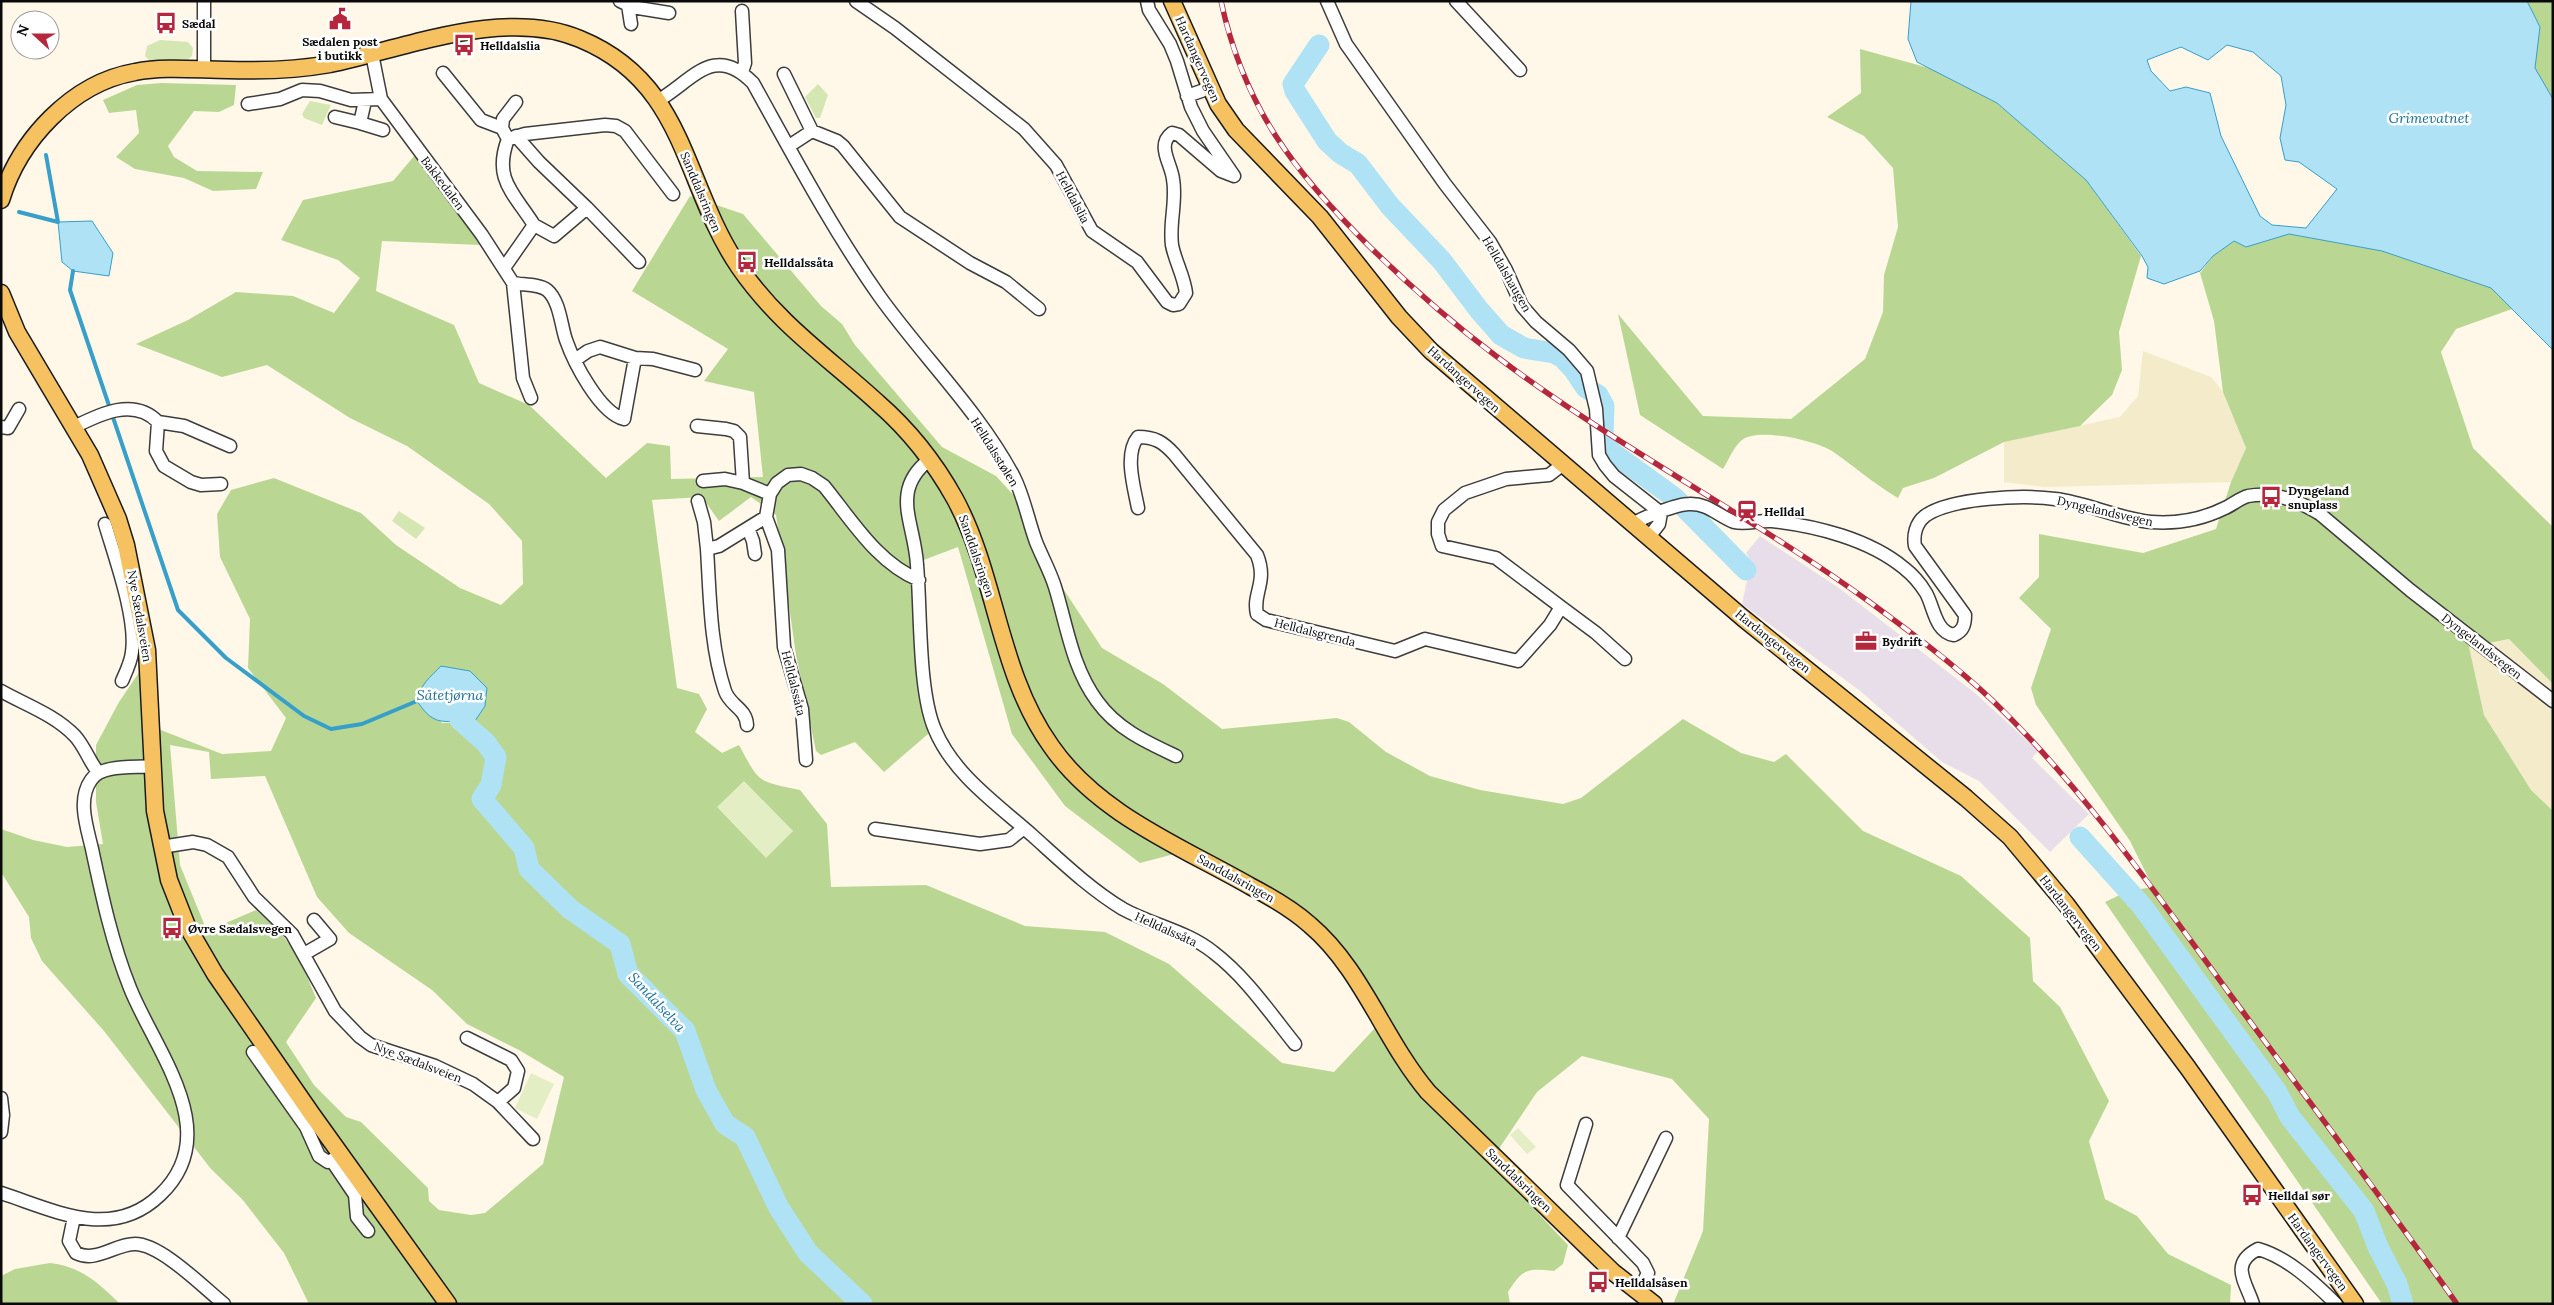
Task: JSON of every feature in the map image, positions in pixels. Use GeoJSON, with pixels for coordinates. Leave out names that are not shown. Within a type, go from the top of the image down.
{"type":"FeatureCollection","features":[{"type":"Feature","properties":{"kind":"main road","name":"Hardangervegen"},"geometry":{"type":"LineString","coordinates":[[1172,1],[1210,88],[1236,130],[1320,217],[1399,317],[1431,351],[1743,618],[1966,798],[2010,838],[2066,904],[2188,1068],[2355,1304]]}},
{"type":"Feature","properties":{"kind":"main road","name":"Sanddalsringen"},"geometry":{"type":"LineString","coordinates":[[204,70],[284,70],[372,54],[485,29],[520,26],[572,35],[605,51],[636,75],[659,100],[681,142],[712,220],[745,275],[792,330],[879,403],[930,459],[956,500],[973,538],[1020,692],[1040,730],[1062,762],[1092,792],[1122,814],[1284,905],[1310,925],[1344,962],[1406,1065],[1428,1092],[1613,1272],[1654,1304]]}},
{"type":"Feature","properties":{"kind":"main road"},"geometry":{"type":"LineString","coordinates":[[1,200],[5,175],[35,135],[52,117],[83,94],[134,72],[204,70]]}},
{"type":"Feature","properties":{"kind":"main road","name":"Nye Sædalsveien"},"geometry":{"type":"LineString","coordinates":[[3,302],[17,332],[90,455],[118,518],[133,573],[147,650],[155,811],[161,846],[178,906],[207,962],[336,1158],[448,1304]]}},
{"type":"Feature","properties":{"kind":"street"},"geometry":{"type":"LineString","coordinates":[[204,1],[204,70]]}},
{"type":"Feature","properties":{"kind":"street","name":"Helldalslia"},"geometry":{"type":"LineString","coordinates":[[856,1],[895,28],[1024,129],[1056,165],[1092,231],[1137,262],[1167,302],[1173,305],[1179,304],[1186,293],[1172,246],[1171,233],[1175,192],[1172,173],[1164,146],[1166,138],[1172,133],[1179,135],[1221,171],[1234,176],[1203,131],[1187,96],[1184,77],[1170,44],[1149,10],[1147,1]]}},
{"type":"Feature","properties":{"kind":"street","name":"Helldalshaugen"},"geometry":{"type":"LineString","coordinates":[[1327,1],[1346,44],[1445,184],[1490,242],[1522,306],[1587,371],[1595,400],[1599,455],[1604,465],[1614,476],[1666,511]]}},
{"type":"Feature","properties":{"kind":"street"},"geometry":{"type":"LineString","coordinates":[[1456,1],[1520,70]]}},
{"type":"Feature","properties":{"kind":"street"},"geometry":{"type":"LineString","coordinates":[[624,3],[669,13]]}},
{"type":"Feature","properties":{"kind":"street"},"geometry":{"type":"LineString","coordinates":[[624,3],[631,24]]}},
{"type":"Feature","properties":{"kind":"street"},"geometry":{"type":"LineString","coordinates":[[659,100],[696,71],[714,65],[728,66],[742,72],[745,63],[742,11]]}},
{"type":"Feature","properties":{"kind":"street","name":"Bakkedalen"},"geometry":{"type":"LineString","coordinates":[[372,54],[381,99],[482,235],[513,284],[523,378],[531,398]]}},
{"type":"Feature","properties":{"kind":"street","name":"Helldalsstølen"},"geometry":{"type":"LineString","coordinates":[[742,72],[753,83],[843,240],[879,295],[980,424],[1013,476],[1055,589],[1072,652],[1086,684],[1107,713],[1128,732],[1176,756]]}},
{"type":"Feature","properties":{"kind":"street"},"geometry":{"type":"LineString","coordinates":[[443,73],[481,120],[502,128],[587,208],[640,262]]}},
{"type":"Feature","properties":{"kind":"street"},"geometry":{"type":"LineString","coordinates":[[784,74],[812,131],[837,140],[900,217],[970,263],[1006,282],[1039,309]]}},
{"type":"Feature","properties":{"kind":"street"},"geometry":{"type":"LineString","coordinates":[[1187,96],[1210,88]]}},
{"type":"Feature","properties":{"kind":"street"},"geometry":{"type":"LineString","coordinates":[[248,104],[280,99],[302,90],[320,91],[351,100],[381,99]]}},
{"type":"Feature","properties":{"kind":"street"},"geometry":{"type":"LineString","coordinates":[[360,123],[365,101]]}},
{"type":"Feature","properties":{"kind":"street"},"geometry":{"type":"LineString","coordinates":[[502,128],[504,119],[516,102]]}},
{"type":"Feature","properties":{"kind":"street"},"geometry":{"type":"LineString","coordinates":[[336,117],[382,130]]}},
{"type":"Feature","properties":{"kind":"street"},"geometry":{"type":"LineString","coordinates":[[512,138],[605,125],[616,126],[625,132],[673,194]]}},
{"type":"Feature","properties":{"kind":"street"},"geometry":{"type":"LineString","coordinates":[[789,146],[812,131]]}},
{"type":"Feature","properties":{"kind":"street"},"geometry":{"type":"LineString","coordinates":[[512,138],[501,157],[502,176],[534,225],[554,236],[587,208]]}},
{"type":"Feature","properties":{"kind":"street"},"geometry":{"type":"LineString","coordinates":[[504,268],[534,225]]}},
{"type":"Feature","properties":{"kind":"street"},"geometry":{"type":"LineString","coordinates":[[513,284],[535,286],[547,290],[554,300],[566,342],[575,360],[596,395],[616,417],[624,419],[635,358]]}},
{"type":"Feature","properties":{"kind":"street"},"geometry":{"type":"LineString","coordinates":[[575,360],[588,350],[600,347],[635,358],[654,359],[696,370]]}},
{"type":"Feature","properties":{"kind":"street"},"geometry":{"type":"LineString","coordinates":[[1,427],[8,428],[19,409]]}},
{"type":"Feature","properties":{"kind":"street"},"geometry":{"type":"LineString","coordinates":[[74,427],[111,412],[142,410],[158,422],[184,426],[230,446]]}},
{"type":"Feature","properties":{"kind":"street"},"geometry":{"type":"LineString","coordinates":[[158,422],[156,451],[164,466],[191,482],[201,485],[221,484]]}},
{"type":"Feature","properties":{"kind":"street"},"geometry":{"type":"LineString","coordinates":[[697,426],[726,428],[734,431],[740,437],[743,483]]}},
{"type":"Feature","properties":{"kind":"street","name":"Helldalsgrenda"},"geometry":{"type":"LineString","coordinates":[[1138,508],[1131,464],[1132,444],[1138,436],[1150,437],[1163,442],[1174,454],[1257,555],[1263,569],[1261,587],[1255,605],[1258,614],[1266,620],[1395,651],[1425,639],[1518,661],[1550,624],[1561,607]]}},
{"type":"Feature","properties":{"kind":"street","name":"Helldalssåta"},"geometry":{"type":"LineString","coordinates":[[930,459],[915,471],[907,492],[918,580],[927,700],[934,728],[947,754],[962,772],[1100,894],[1140,918],[1190,938],[1213,952],[1256,995],[1295,1044]]}},
{"type":"Feature","properties":{"kind":"street"},"geometry":{"type":"LineString","coordinates":[[1562,465],[1550,475],[1506,479],[1465,493],[1444,510],[1438,522],[1438,534],[1442,546],[1496,558],[1596,633],[1625,659]]}},
{"type":"Feature","properties":{"kind":"street"},"geometry":{"type":"LineString","coordinates":[[703,481],[725,479],[743,483],[770,494],[777,483],[788,475],[801,474],[812,478],[824,486],[883,558],[896,569],[918,580]]}},
{"type":"Feature","properties":{"kind":"street","name":"Helldalssåta"},"geometry":{"type":"LineString","coordinates":[[770,494],[766,517],[778,550],[784,647],[802,709],[806,760]]}},
{"type":"Feature","properties":{"kind":"street","name":"Dyngelandsvegen"},"geometry":{"type":"LineString","coordinates":[[1633,524],[1654,513],[1688,504],[1713,509],[1734,521],[1771,521],[1832,534],[1876,550],[1915,578],[1927,594],[1941,628],[1954,635],[1960,632],[1965,624],[1964,615],[1915,546],[1916,528],[1925,516],[1954,506],[2021,496],[2056,499],[2137,520],[2168,523],[2202,518],[2246,496],[2275,496],[2306,506],[2320,514],[2410,590],[2553,701]]}},
{"type":"Feature","properties":{"kind":"street"},"geometry":{"type":"LineString","coordinates":[[698,502],[704,522],[708,549],[712,628],[718,663],[725,692],[730,701],[744,712],[748,725]]}},
{"type":"Feature","properties":{"kind":"street"},"geometry":{"type":"LineString","coordinates":[[1648,538],[1666,511]]}},
{"type":"Feature","properties":{"kind":"street"},"geometry":{"type":"LineString","coordinates":[[708,549],[719,546],[766,517]]}},
{"type":"Feature","properties":{"kind":"street"},"geometry":{"type":"LineString","coordinates":[[105,524],[118,565],[132,631],[132,651],[122,681]]}},
{"type":"Feature","properties":{"kind":"street"},"geometry":{"type":"LineString","coordinates":[[748,528],[755,554]]}},
{"type":"Feature","properties":{"kind":"street"},"geometry":{"type":"LineString","coordinates":[[1,691],[63,726],[84,748],[87,758],[98,772]]}},
{"type":"Feature","properties":{"kind":"street"},"geometry":{"type":"LineString","coordinates":[[1,1193],[74,1217],[101,1220],[114,1219],[140,1211],[153,1202],[172,1181],[180,1168],[188,1140],[186,1110],[178,1088],[130,988],[110,926],[84,812],[86,788],[98,772],[152,766]]}},
{"type":"Feature","properties":{"kind":"street"},"geometry":{"type":"LineString","coordinates":[[875,830],[980,844],[1009,840],[1024,828]]}},
{"type":"Feature","properties":{"kind":"street","name":"Nye Sædalsveien"},"geometry":{"type":"LineString","coordinates":[[161,846],[193,842],[219,850],[228,857],[254,897],[279,920],[304,954],[335,1011],[360,1037],[371,1045],[387,1052],[454,1074],[473,1084],[498,1102],[533,1140]]}},
{"type":"Feature","properties":{"kind":"street"},"geometry":{"type":"LineString","coordinates":[[304,954],[330,939],[314,920]]}},
{"type":"Feature","properties":{"kind":"street"},"geometry":{"type":"LineString","coordinates":[[466,1038],[511,1060],[518,1071],[514,1088],[498,1102]]}},
{"type":"Feature","properties":{"kind":"street","name":"Nye Sædalsveien"},"geometry":{"type":"LineString","coordinates":[[253,1052],[306,1127],[323,1160],[336,1158],[355,1195],[357,1217],[368,1232]]}},
{"type":"Feature","properties":{"kind":"street"},"geometry":{"type":"LineString","coordinates":[[1,1098],[4,1115],[1,1132]]}},
{"type":"Feature","properties":{"kind":"street"},"geometry":{"type":"LineString","coordinates":[[1586,1124],[1567,1185],[1643,1263],[1648,1273],[1638,1293]]}},
{"type":"Feature","properties":{"kind":"street"},"geometry":{"type":"LineString","coordinates":[[1618,1238],[1666,1138]]}},
{"type":"Feature","properties":{"kind":"street"},"geometry":{"type":"LineString","coordinates":[[74,1217],[69,1241],[76,1253],[90,1256],[112,1248],[135,1244],[153,1248],[224,1304]]}},
{"type":"Feature","properties":{"kind":"street","name":"Hardangervegen"},"geometry":{"type":"LineString","coordinates":[[2253,1304],[2243,1284],[2241,1268],[2247,1255],[2258,1250],[2272,1253],[2314,1284],[2336,1304]]}},
{"type":"Feature","properties":{"kind":"shaded area"},"geometry":{"type":"Polygon","coordinates":[[[2143,351],[2211,377],[2223,392],[2246,448],[2231,482],[2045,487],[2004,482],[2004,442],[2120,417],[2138,396],[2143,351]]]}},
{"type":"Feature","properties":{"kind":"shaded area"},"geometry":{"type":"Polygon","coordinates":[[[1760,536],[1839,588],[1975,693],[2038,751],[2032,758],[2089,814],[2050,852],[1979,781],[1942,762],[1859,690],[1742,604],[1751,561],[1746,553],[1760,536]]]}},
{"type":"Feature","properties":{"kind":"shaded area"},"geometry":{"type":"Polygon","coordinates":[[[2509,639],[2553,684],[2553,811],[2531,790],[2484,715],[2469,647],[2509,639]]]}},
{"type":"Feature","properties":{"kind":"green space"},"geometry":{"type":"Polygon","coordinates":[[[2527,1],[2553,1],[2553,99],[2534,68],[2540,27],[2527,1]]]}},
{"type":"Feature","properties":{"kind":"green space"},"geometry":{"type":"Polygon","coordinates":[[[160,40],[188,42],[193,48],[192,56],[185,62],[152,63],[145,56],[147,46],[160,40]]]}},
{"type":"Feature","properties":{"kind":"green space"},"geometry":{"type":"Polygon","coordinates":[[[1860,49],[1929,68],[1997,103],[2086,180],[2141,256],[2119,332],[2122,370],[2112,395],[2080,426],[2004,442],[1934,478],[1903,488],[1898,498],[1832,451],[1813,443],[1773,435],[1750,436],[1736,446],[1723,469],[1640,415],[1618,314],[1703,416],[1791,419],[1865,359],[1883,312],[1884,275],[1898,227],[1893,168],[1864,136],[1827,117],[1861,93],[1860,49]]]}},
{"type":"Feature","properties":{"kind":"green space"},"geometry":{"type":"Polygon","coordinates":[[[161,83],[236,85],[234,105],[219,112],[194,111],[168,146],[174,157],[197,171],[263,172],[256,189],[213,191],[184,178],[135,169],[116,157],[139,133],[136,110],[109,113],[103,100],[137,85],[161,83]]]}},
{"type":"Feature","properties":{"kind":"green space"},"geometry":{"type":"Polygon","coordinates":[[[818,84],[828,95],[820,118],[816,118],[805,97],[818,84]]]}},
{"type":"Feature","properties":{"kind":"green space"},"geometry":{"type":"Polygon","coordinates":[[[310,101],[331,105],[322,125],[304,118],[302,114],[310,101]]]}},
{"type":"Feature","properties":{"kind":"green space"},"geometry":{"type":"Polygon","coordinates":[[[415,155],[481,245],[382,241],[376,291],[454,325],[479,383],[529,405],[606,478],[647,443],[670,446],[671,479],[763,477],[754,392],[704,381],[728,349],[632,291],[690,196],[743,214],[821,306],[842,324],[855,345],[942,447],[996,476],[1030,513],[1051,570],[1102,648],[1163,684],[1222,729],[1337,718],[1349,722],[1386,752],[1430,776],[1480,790],[1563,804],[1581,798],[1683,719],[1741,753],[1774,762],[1786,754],[1863,831],[1961,876],[2030,938],[2033,981],[2060,1007],[2109,1101],[2089,1141],[2105,1199],[2137,1216],[2168,1254],[2231,1285],[2230,1304],[1677,1304],[1674,1302],[1703,1231],[1709,1119],[1672,1079],[1582,1056],[1537,1092],[1490,1162],[1568,1245],[1563,1264],[1554,1271],[1531,1270],[1522,1274],[1508,1292],[1510,1304],[309,1304],[284,1253],[242,1199],[211,1169],[104,1031],[42,961],[31,938],[29,917],[1,872],[1,829],[33,840],[67,847],[103,844],[96,802],[96,745],[119,702],[140,671],[143,723],[222,754],[271,751],[286,718],[248,668],[250,619],[220,557],[217,514],[231,490],[274,478],[361,513],[396,545],[460,588],[501,605],[523,584],[522,541],[489,504],[407,446],[350,418],[267,365],[222,377],[136,344],[188,320],[236,292],[293,296],[334,313],[360,278],[338,260],[281,240],[303,200],[393,181],[415,155]],[[702,497],[652,500],[677,688],[699,694],[707,709],[695,732],[722,753],[739,745],[751,767],[761,779],[775,785],[800,790],[827,824],[831,887],[926,885],[1025,926],[1105,932],[1169,964],[1282,1063],[1334,1072],[1376,1027],[1313,920],[1178,853],[1140,863],[1065,806],[1012,734],[958,547],[921,561],[928,734],[884,772],[855,742],[821,755],[816,751],[796,655],[776,515],[751,497],[719,521],[702,497]],[[441,666],[428,679],[418,694],[442,723],[475,721],[441,666]],[[170,745],[180,865],[207,931],[256,910],[279,931],[299,957],[316,998],[286,1042],[314,1085],[346,1117],[361,1122],[428,1188],[429,1201],[439,1210],[471,1215],[485,1213],[543,1164],[564,1077],[519,1050],[467,1024],[432,990],[349,933],[317,897],[265,776],[211,779],[209,752],[170,745]]]}},
{"type":"Feature","properties":{"kind":"green space"},"geometry":{"type":"Polygon","coordinates":[[[2289,234],[2382,251],[2491,288],[2512,309],[2456,329],[2441,352],[2473,448],[2553,527],[2553,684],[2509,639],[2469,647],[2484,715],[2531,790],[2553,811],[2553,1304],[2382,1304],[2105,902],[2128,891],[2153,887],[2130,841],[2036,705],[2031,688],[2051,629],[2019,598],[2039,577],[2039,534],[2143,553],[2216,529],[2231,482],[2246,448],[2223,392],[2214,321],[2200,273],[2213,256],[2234,241],[2246,246],[2289,234]]]}},
{"type":"Feature","properties":{"kind":"green space"},"geometry":{"type":"Polygon","coordinates":[[[399,511],[425,528],[416,539],[392,521],[399,511]]]}},
{"type":"Feature","properties":{"kind":"green space"},"geometry":{"type":"Polygon","coordinates":[[[744,781],[793,831],[766,858],[717,807],[744,781]]]}},
{"type":"Feature","properties":{"kind":"green space"},"geometry":{"type":"Polygon","coordinates":[[[531,1073],[554,1084],[537,1119],[515,1108],[531,1073]]]}},
{"type":"Feature","properties":{"kind":"green space"},"geometry":{"type":"Polygon","coordinates":[[[1518,1128],[1536,1147],[1527,1154],[1510,1135],[1518,1128]]]}},
{"type":"Feature","properties":{"kind":"green space"},"geometry":{"type":"Polygon","coordinates":[[[50,1263],[80,1272],[104,1289],[120,1304],[1,1304],[1,1276],[15,1269],[50,1263]]]}},
{"type":"Feature","properties":{"kind":"water","name":"Grimevatnet"},"geometry":{"type":"Polygon","coordinates":[[[1911,1],[2527,1],[2540,27],[2535,68],[2553,99],[2553,350],[2491,288],[2382,251],[2289,234],[2246,247],[2234,241],[2213,256],[2200,271],[2164,284],[2147,278],[2148,267],[2142,256],[2086,180],[1997,103],[1917,62],[1908,39],[1911,1]],[[2227,45],[2208,60],[2181,47],[2147,60],[2151,71],[2170,91],[2186,87],[2210,93],[2221,136],[2260,216],[2272,225],[2306,228],[2337,189],[2299,162],[2285,160],[2280,138],[2286,105],[2281,76],[2253,52],[2227,45]]]}},
{"type":"Feature","properties":{"kind":"water"},"geometry":{"type":"Polygon","coordinates":[[[92,221],[113,253],[109,276],[73,271],[62,262],[58,222],[92,221]]]}},
{"type":"Feature","properties":{"kind":"water","name":"Såtetjørna"},"geometry":{"type":"Polygon","coordinates":[[[441,666],[470,671],[487,688],[485,706],[475,721],[436,720],[417,701],[423,686],[441,666]]]}},
{"type":"Feature","properties":{"kind":"waterway"},"geometry":{"type":"LineString","coordinates":[[1319,45],[1293,84],[1295,91],[1327,141],[1340,153],[1358,164],[1390,206],[1442,261],[1479,310],[1501,335],[1524,348],[1554,353],[1562,357],[1574,370],[1586,388],[1598,395],[1604,406],[1603,435],[1610,451],[1675,498],[1746,570]]}},
{"type":"Feature","properties":{"kind":"waterway"},"geometry":{"type":"LineString","coordinates":[[19,212],[58,222],[46,155]]}},
{"type":"Feature","properties":{"kind":"waterway"},"geometry":{"type":"LineString","coordinates":[[73,271],[70,290],[178,610],[226,658],[304,716],[331,729],[362,724],[417,701]]}},
{"type":"Feature","properties":{"kind":"waterway","name":"Sandalselva"},"geometry":{"type":"LineString","coordinates":[[460,720],[486,743],[496,757],[491,785],[482,799],[524,848],[529,869],[570,909],[620,944],[628,974],[685,1031],[706,1090],[725,1124],[745,1137],[779,1208],[808,1253],[862,1304]]}},
{"type":"Feature","properties":{"kind":"waterway"},"geometry":{"type":"LineString","coordinates":[[2080,837],[2142,906],[2277,1092],[2290,1117],[2364,1211],[2378,1247],[2397,1284],[2403,1304]]}},
{"type":"Feature","properties":{"kind":"railway"},"geometry":{"type":"LineString","coordinates":[[1221,1],[1243,74],[1276,136],[1319,193],[1371,248],[1401,276],[1463,331],[1541,389],[1778,540],[1871,603],[1964,675],[2026,734],[2088,805],[2146,879],[2457,1304]]}},
{"type":"Feature","properties":{"kind":"place","name":"Sædalen post i butikk"},"geometry":{"type":"Point","coordinates":[340,19]}},
{"type":"Feature","properties":{"kind":"place","name":"Sædal"},"geometry":{"type":"Point","coordinates":[166,23]}},
{"type":"Feature","properties":{"kind":"place","name":"Helldalslia"},"geometry":{"type":"Point","coordinates":[464,45]}},
{"type":"Feature","properties":{"kind":"place","name":"Helldalssåta"},"geometry":{"type":"Point","coordinates":[747,262]}},
{"type":"Feature","properties":{"kind":"place","name":"Dyngeland snuplass"},"geometry":{"type":"Point","coordinates":[2271,497]}},
{"type":"Feature","properties":{"kind":"place","name":"Helldal"},"geometry":{"type":"Point","coordinates":[1747,511]}},
{"type":"Feature","properties":{"kind":"place","name":"Bydrift"},"geometry":{"type":"Point","coordinates":[1866,641]}},
{"type":"Feature","properties":{"kind":"place","name":"Øvre Sædalsvegen"},"geometry":{"type":"Point","coordinates":[172,928]}},
{"type":"Feature","properties":{"kind":"place","name":"Helldal sør"},"geometry":{"type":"Point","coordinates":[2252,1195]}},
{"type":"Feature","properties":{"kind":"place","name":"Helldalsåsen"},"geometry":{"type":"Point","coordinates":[1598,1282]}}]}
